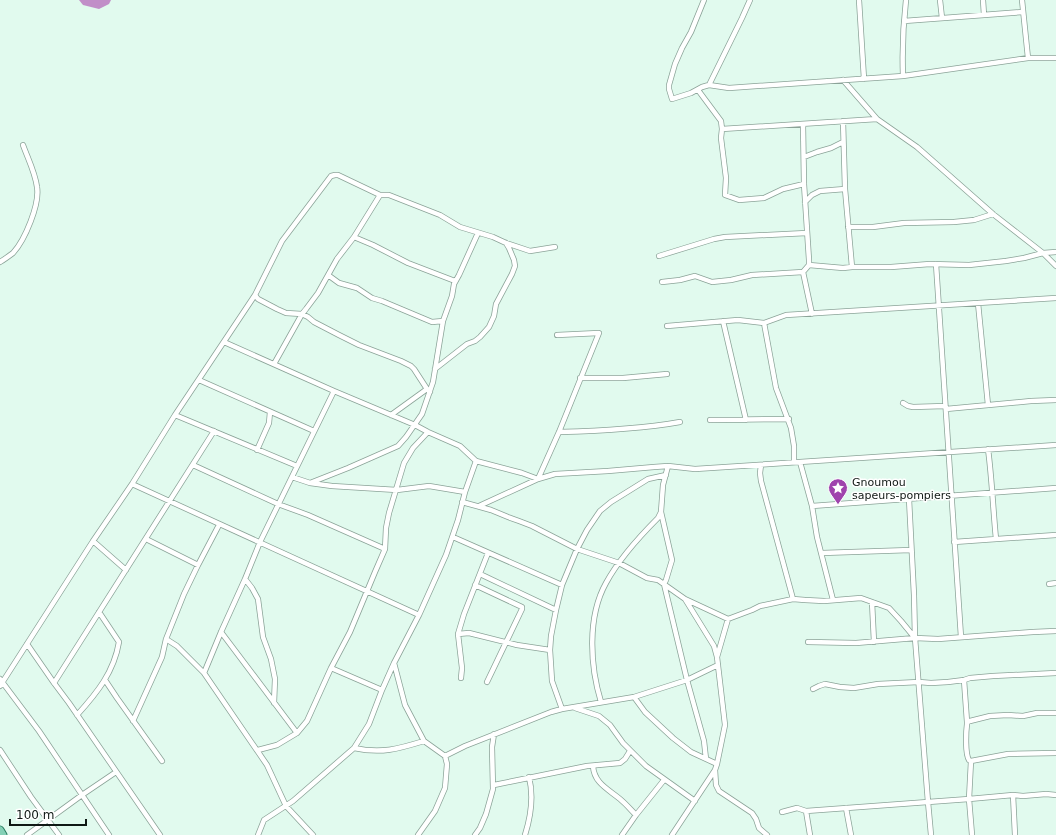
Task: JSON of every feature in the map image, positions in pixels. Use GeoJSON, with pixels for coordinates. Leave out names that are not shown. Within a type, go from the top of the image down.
{"type":"FeatureCollection","features":[{"type":"Feature","properties":{"kind":"main road"},"geometry":{"type":"LineString","coordinates":[[0,830],[3,835]]}},
{"type":"Feature","properties":{"kind":"street"},"geometry":{"type":"LineString","coordinates":[[704,0],[691,32],[674,64],[669,85],[672,99],[710,85],[729,88],[903,76],[1028,58],[1056,58]]}},
{"type":"Feature","properties":{"kind":"street"},"geometry":{"type":"LineString","coordinates":[[710,85],[750,0]]}},
{"type":"Feature","properties":{"kind":"street"},"geometry":{"type":"LineString","coordinates":[[859,0],[864,79]]}},
{"type":"Feature","properties":{"kind":"street"},"geometry":{"type":"LineString","coordinates":[[903,76],[902,44],[906,0]]}},
{"type":"Feature","properties":{"kind":"street"},"geometry":{"type":"LineString","coordinates":[[940,0],[942,18]]}},
{"type":"Feature","properties":{"kind":"street"},"geometry":{"type":"LineString","coordinates":[[983,0],[984,15]]}},
{"type":"Feature","properties":{"kind":"street"},"geometry":{"type":"LineString","coordinates":[[1022,0],[1028,58]]}},
{"type":"Feature","properties":{"kind":"street"},"geometry":{"type":"LineString","coordinates":[[904,21],[1023,12]]}},
{"type":"Feature","properties":{"kind":"street"},"geometry":{"type":"LineString","coordinates":[[843,80],[877,119],[917,147],[993,214],[1043,253],[1056,266]]}},
{"type":"Feature","properties":{"kind":"street"},"geometry":{"type":"LineString","coordinates":[[698,90],[721,121],[721,138],[726,178],[725,195],[739,200],[764,198],[783,189],[804,184]]}},
{"type":"Feature","properties":{"kind":"street"},"geometry":{"type":"LineString","coordinates":[[722,129],[877,119]]}},
{"type":"Feature","properties":{"kind":"street"},"geometry":{"type":"LineString","coordinates":[[843,121],[845,189],[852,267]]}},
{"type":"Feature","properties":{"kind":"street"},"geometry":{"type":"LineString","coordinates":[[662,282],[680,280],[695,276],[712,282],[732,280],[752,275],[803,272],[809,265],[804,184],[803,124]]}},
{"type":"Feature","properties":{"kind":"street"},"geometry":{"type":"LineString","coordinates":[[804,157],[831,148],[843,142]]}},
{"type":"Feature","properties":{"kind":"street"},"geometry":{"type":"LineString","coordinates":[[0,262],[7,258],[20,243],[32,217],[38,198],[34,173],[23,145]]}},
{"type":"Feature","properties":{"kind":"street"},"geometry":{"type":"LineString","coordinates":[[109,835],[26,713],[1,682],[255,295],[282,241],[331,176],[338,175],[380,195],[389,195],[440,215],[460,227],[493,237],[506,244],[530,251],[555,247]]}},
{"type":"Feature","properties":{"kind":"street"},"geometry":{"type":"LineString","coordinates":[[805,202],[812,195],[820,191],[845,189]]}},
{"type":"Feature","properties":{"kind":"street"},"geometry":{"type":"LineString","coordinates":[[274,364],[302,314],[315,298],[337,259],[354,237],[380,195]]}},
{"type":"Feature","properties":{"kind":"street"},"geometry":{"type":"LineString","coordinates":[[848,227],[873,227],[904,223],[954,222],[974,220],[993,214]]}},
{"type":"Feature","properties":{"kind":"street"},"geometry":{"type":"LineString","coordinates":[[310,483],[398,446],[415,425],[422,414],[428,391],[433,382],[443,321],[452,296],[452,289],[478,233]]}},
{"type":"Feature","properties":{"kind":"street"},"geometry":{"type":"LineString","coordinates":[[659,256],[725,237],[807,233]]}},
{"type":"Feature","properties":{"kind":"street"},"geometry":{"type":"LineString","coordinates":[[354,237],[408,263],[455,281]]}},
{"type":"Feature","properties":{"kind":"street"},"geometry":{"type":"LineString","coordinates":[[435,369],[467,344],[475,341],[488,327],[494,316],[496,304],[515,266],[514,260],[506,244]]}},
{"type":"Feature","properties":{"kind":"street"},"geometry":{"type":"LineString","coordinates":[[809,265],[834,268],[891,267],[936,264],[984,264],[1056,252]]}},
{"type":"Feature","properties":{"kind":"street"},"geometry":{"type":"LineString","coordinates":[[936,264],[961,637]]}},
{"type":"Feature","properties":{"kind":"street"},"geometry":{"type":"LineString","coordinates":[[803,272],[812,314]]}},
{"type":"Feature","properties":{"kind":"street"},"geometry":{"type":"LineString","coordinates":[[328,275],[340,283],[357,288],[372,298],[382,300],[432,322],[443,321]]}},
{"type":"Feature","properties":{"kind":"street"},"geometry":{"type":"LineString","coordinates":[[255,295],[258,299],[276,309],[286,313],[302,314],[314,322],[359,345],[411,366],[428,391]]}},
{"type":"Feature","properties":{"kind":"street"},"geometry":{"type":"LineString","coordinates":[[667,326],[738,320],[764,323],[786,316],[1056,298]]}},
{"type":"Feature","properties":{"kind":"street"},"geometry":{"type":"LineString","coordinates":[[978,303],[988,405]]}},
{"type":"Feature","properties":{"kind":"street"},"geometry":{"type":"LineString","coordinates":[[723,321],[746,420]]}},
{"type":"Feature","properties":{"kind":"street"},"geometry":{"type":"LineString","coordinates":[[764,323],[776,388],[789,419],[793,435],[794,462]]}},
{"type":"Feature","properties":{"kind":"street"},"geometry":{"type":"LineString","coordinates":[[538,479],[559,432],[599,333],[557,335]]}},
{"type":"Feature","properties":{"kind":"street"},"geometry":{"type":"LineString","coordinates":[[224,342],[460,446],[476,461],[522,473],[538,479]]}},
{"type":"Feature","properties":{"kind":"street"},"geometry":{"type":"LineString","coordinates":[[580,378],[623,378],[668,374]]}},
{"type":"Feature","properties":{"kind":"street"},"geometry":{"type":"LineString","coordinates":[[199,380],[314,431]]}},
{"type":"Feature","properties":{"kind":"street"},"geometry":{"type":"LineString","coordinates":[[204,673],[220,632],[245,579],[260,542],[334,391]]}},
{"type":"Feature","properties":{"kind":"street"},"geometry":{"type":"LineString","coordinates":[[391,415],[428,391]]}},
{"type":"Feature","properties":{"kind":"street"},"geometry":{"type":"LineString","coordinates":[[903,403],[913,407],[946,408],[1056,400]]}},
{"type":"Feature","properties":{"kind":"street"},"geometry":{"type":"LineString","coordinates":[[257,450],[269,423],[270,412]]}},
{"type":"Feature","properties":{"kind":"street"},"geometry":{"type":"LineString","coordinates":[[175,415],[297,466]]}},
{"type":"Feature","properties":{"kind":"street"},"geometry":{"type":"LineString","coordinates":[[710,420],[789,419]]}},
{"type":"Feature","properties":{"kind":"street"},"geometry":{"type":"LineString","coordinates":[[559,432],[593,431],[680,422]]}},
{"type":"Feature","properties":{"kind":"street"},"geometry":{"type":"LineString","coordinates":[[54,683],[214,431]]}},
{"type":"Feature","properties":{"kind":"street"},"geometry":{"type":"LineString","coordinates":[[258,750],[277,745],[297,733],[307,722],[331,668],[350,632],[385,549],[386,528],[389,513],[404,463],[413,448],[428,432]]}},
{"type":"Feature","properties":{"kind":"street"},"geometry":{"type":"LineString","coordinates":[[479,506],[538,479],[555,474],[668,466],[695,469],[1056,445]]}},
{"type":"Feature","properties":{"kind":"street"},"geometry":{"type":"LineString","coordinates":[[988,449],[996,539]]}},
{"type":"Feature","properties":{"kind":"street"},"geometry":{"type":"LineString","coordinates":[[258,835],[264,820],[286,806],[305,791],[354,748],[369,724],[394,662],[419,615],[446,555],[476,461]]}},
{"type":"Feature","properties":{"kind":"street"},"geometry":{"type":"LineString","coordinates":[[800,462],[812,506],[833,600]]}},
{"type":"Feature","properties":{"kind":"street"},"geometry":{"type":"LineString","coordinates":[[193,465],[278,504],[308,515],[385,549]]}},
{"type":"Feature","properties":{"kind":"street"},"geometry":{"type":"LineString","coordinates":[[761,465],[761,481],[793,599]]}},
{"type":"Feature","properties":{"kind":"street"},"geometry":{"type":"LineString","coordinates":[[668,466],[663,486],[661,512],[672,560],[664,584],[687,680],[704,741],[706,759]]}},
{"type":"Feature","properties":{"kind":"street"},"geometry":{"type":"LineString","coordinates":[[562,709],[552,681],[550,650],[551,636],[562,585],[577,549],[587,530],[600,512],[611,502],[648,479],[666,475]]}},
{"type":"Feature","properties":{"kind":"street"},"geometry":{"type":"LineString","coordinates":[[292,477],[310,483],[332,486],[397,490],[429,486],[465,492]]}},
{"type":"Feature","properties":{"kind":"street"},"geometry":{"type":"LineString","coordinates":[[132,484],[419,615]]}},
{"type":"Feature","properties":{"kind":"street"},"geometry":{"type":"LineString","coordinates":[[812,506],[1056,488]]}},
{"type":"Feature","properties":{"kind":"street"},"geometry":{"type":"LineString","coordinates":[[908,499],[915,638],[931,835]]}},
{"type":"Feature","properties":{"kind":"street"},"geometry":{"type":"LineString","coordinates":[[462,502],[479,506],[519,521],[577,549],[619,563],[647,578],[658,580],[685,599],[728,619],[760,606],[793,599],[833,600],[861,598],[889,608],[915,638]]}},
{"type":"Feature","properties":{"kind":"street"},"geometry":{"type":"LineString","coordinates":[[601,702],[592,660],[594,627],[600,596],[606,583],[619,563],[658,518],[661,512]]}},
{"type":"Feature","properties":{"kind":"street"},"geometry":{"type":"LineString","coordinates":[[134,721],[162,657],[166,639],[184,594],[219,525]]}},
{"type":"Feature","properties":{"kind":"street"},"geometry":{"type":"LineString","coordinates":[[954,542],[1056,535]]}},
{"type":"Feature","properties":{"kind":"street"},"geometry":{"type":"LineString","coordinates":[[453,537],[562,585]]}},
{"type":"Feature","properties":{"kind":"street"},"geometry":{"type":"LineString","coordinates":[[146,539],[198,565]]}},
{"type":"Feature","properties":{"kind":"street"},"geometry":{"type":"LineString","coordinates":[[94,541],[126,570]]}},
{"type":"Feature","properties":{"kind":"street"},"geometry":{"type":"LineString","coordinates":[[822,553],[911,550]]}},
{"type":"Feature","properties":{"kind":"street"},"geometry":{"type":"LineString","coordinates":[[461,678],[462,668],[458,634],[488,552]]}},
{"type":"Feature","properties":{"kind":"street"},"geometry":{"type":"LineString","coordinates":[[480,574],[556,610]]}},
{"type":"Feature","properties":{"kind":"street"},"geometry":{"type":"LineString","coordinates":[[245,579],[258,599],[263,637],[276,679],[274,703]]}},
{"type":"Feature","properties":{"kind":"street"},"geometry":{"type":"LineString","coordinates":[[1048,584],[1056,583]]}},
{"type":"Feature","properties":{"kind":"street"},"geometry":{"type":"LineString","coordinates":[[475,585],[522,607],[487,682]]}},
{"type":"Feature","properties":{"kind":"street"},"geometry":{"type":"LineString","coordinates":[[672,835],[695,801],[717,764],[725,725],[718,665],[714,646],[685,599]]}},
{"type":"Feature","properties":{"kind":"street"},"geometry":{"type":"LineString","coordinates":[[872,602],[874,642]]}},
{"type":"Feature","properties":{"kind":"street"},"geometry":{"type":"LineString","coordinates":[[77,715],[89,703],[105,680],[115,661],[120,642],[99,612]]}},
{"type":"Feature","properties":{"kind":"street"},"geometry":{"type":"LineString","coordinates":[[717,658],[728,619]]}},
{"type":"Feature","properties":{"kind":"street"},"geometry":{"type":"LineString","coordinates":[[808,642],[856,643],[915,638],[938,639],[1056,631]]}},
{"type":"Feature","properties":{"kind":"street"},"geometry":{"type":"LineString","coordinates":[[220,632],[297,733]]}},
{"type":"Feature","properties":{"kind":"street"},"geometry":{"type":"LineString","coordinates":[[458,634],[469,634],[517,645],[550,650]]}},
{"type":"Feature","properties":{"kind":"street"},"geometry":{"type":"LineString","coordinates":[[166,639],[177,646],[204,673],[258,750],[267,765],[286,806],[313,835]]}},
{"type":"Feature","properties":{"kind":"street"},"geometry":{"type":"LineString","coordinates":[[27,644],[160,835]]}},
{"type":"Feature","properties":{"kind":"street"},"geometry":{"type":"LineString","coordinates":[[394,662],[405,705],[424,741],[445,756],[447,764],[445,788],[435,811],[420,834]]}},
{"type":"Feature","properties":{"kind":"street"},"geometry":{"type":"LineString","coordinates":[[445,756],[494,734],[562,709],[634,697],[687,680],[718,665]]}},
{"type":"Feature","properties":{"kind":"street"},"geometry":{"type":"LineString","coordinates":[[331,668],[382,690]]}},
{"type":"Feature","properties":{"kind":"street"},"geometry":{"type":"LineString","coordinates":[[812,688],[825,684],[854,688],[878,684],[919,682],[931,683],[993,676],[1056,673]]}},
{"type":"Feature","properties":{"kind":"street"},"geometry":{"type":"LineString","coordinates":[[105,680],[162,761]]}},
{"type":"Feature","properties":{"kind":"street"},"geometry":{"type":"LineString","coordinates":[[964,680],[967,722],[967,758],[971,761],[969,799],[972,835]]}},
{"type":"Feature","properties":{"kind":"street"},"geometry":{"type":"LineString","coordinates":[[634,697],[645,712],[673,738],[691,752],[717,764]]}},
{"type":"Feature","properties":{"kind":"street"},"geometry":{"type":"LineString","coordinates":[[574,707],[599,716],[610,725],[630,751],[646,766],[695,801]]}},
{"type":"Feature","properties":{"kind":"street"},"geometry":{"type":"LineString","coordinates":[[967,722],[990,716],[1023,716],[1056,713]]}},
{"type":"Feature","properties":{"kind":"street"},"geometry":{"type":"LineString","coordinates":[[475,835],[486,814],[494,785],[492,747],[494,734]]}},
{"type":"Feature","properties":{"kind":"street"},"geometry":{"type":"LineString","coordinates":[[354,748],[365,751],[398,749],[424,741]]}},
{"type":"Feature","properties":{"kind":"street"},"geometry":{"type":"LineString","coordinates":[[0,750],[59,835]]}},
{"type":"Feature","properties":{"kind":"street"},"geometry":{"type":"LineString","coordinates":[[494,785],[529,777],[620,763],[625,759],[630,751]]}},
{"type":"Feature","properties":{"kind":"street"},"geometry":{"type":"LineString","coordinates":[[971,761],[1008,754],[1056,753]]}},
{"type":"Feature","properties":{"kind":"street"},"geometry":{"type":"LineString","coordinates":[[593,766],[594,775],[603,786],[620,799],[636,815]]}},
{"type":"Feature","properties":{"kind":"street"},"geometry":{"type":"LineString","coordinates":[[714,770],[716,785],[719,791],[752,813],[759,828],[767,835]]}},
{"type":"Feature","properties":{"kind":"street"},"geometry":{"type":"LineString","coordinates":[[27,835],[116,772]]}},
{"type":"Feature","properties":{"kind":"street"},"geometry":{"type":"LineString","coordinates":[[525,835],[532,802],[532,787],[529,777]]}},
{"type":"Feature","properties":{"kind":"street"},"geometry":{"type":"LineString","coordinates":[[622,835],[664,780]]}},
{"type":"Feature","properties":{"kind":"street"},"geometry":{"type":"LineString","coordinates":[[1013,795],[1015,835]]}},
{"type":"Feature","properties":{"kind":"street"},"geometry":{"type":"LineString","coordinates":[[782,812],[797,808],[806,811],[1013,795],[1056,795]]}},
{"type":"Feature","properties":{"kind":"street"},"geometry":{"type":"LineString","coordinates":[[846,808],[851,835]]}},
{"type":"Feature","properties":{"kind":"street"},"geometry":{"type":"LineString","coordinates":[[806,811],[810,835]]}},
{"type":"Feature","properties":{"kind":"street"},"geometry":{"type":"LineString","coordinates":[[756,835],[759,828]]}},
{"type":"Feature","properties":{"kind":"shaded area"},"geometry":{"type":"Polygon","coordinates":[[[79,0],[111,0],[109,4],[99,9],[83,5],[79,0]]]}},
{"type":"Feature","properties":{"kind":"place","name":"Gnoumou sapeurs-pompiers"},"geometry":{"type":"Point","coordinates":[838,505]}}]}
